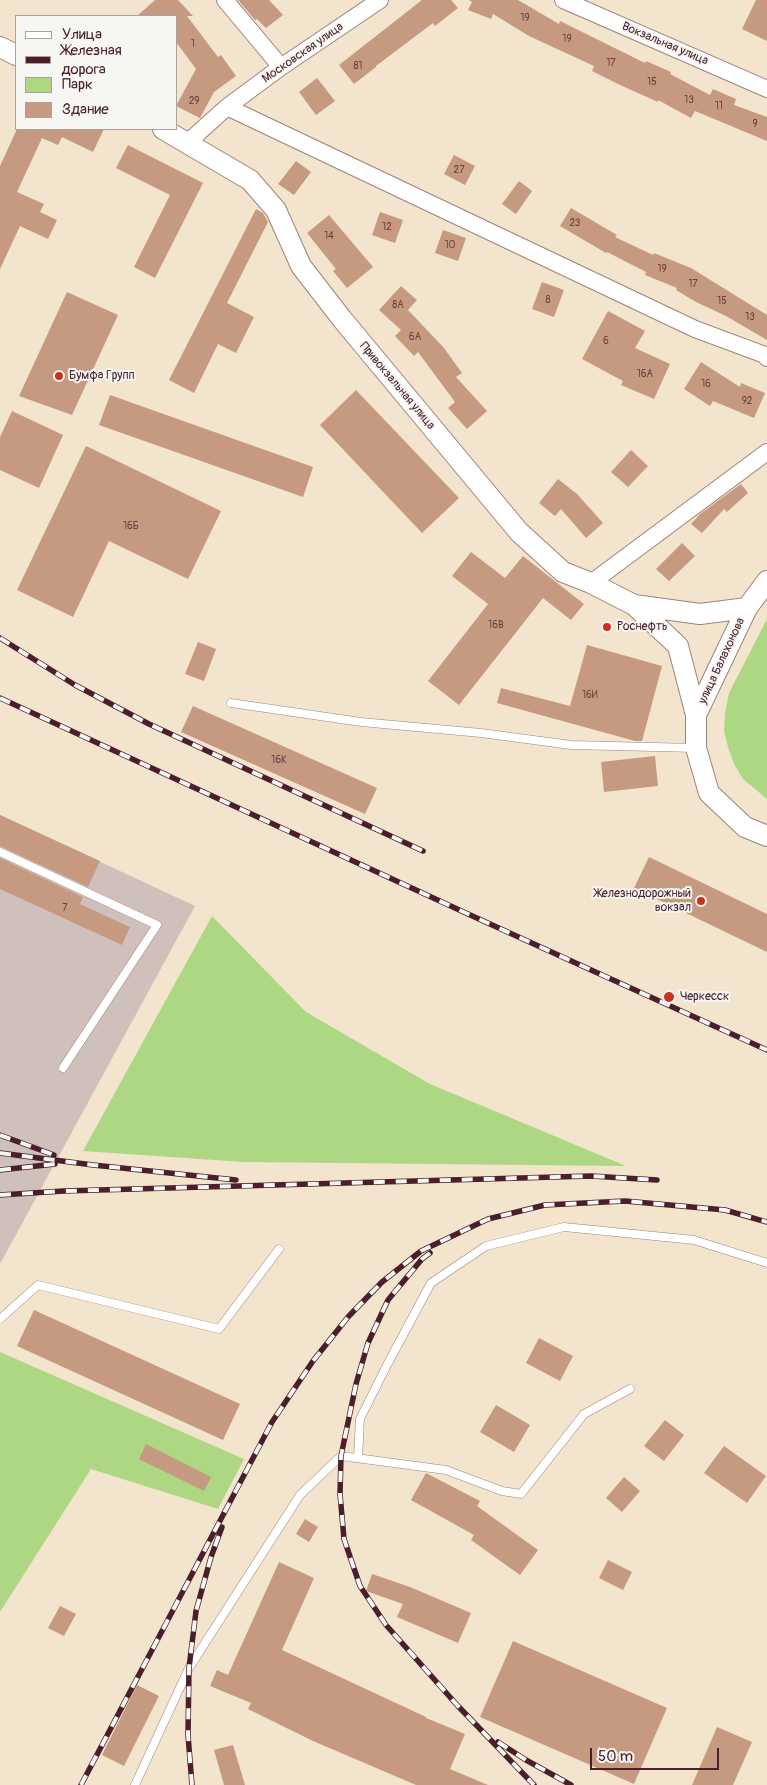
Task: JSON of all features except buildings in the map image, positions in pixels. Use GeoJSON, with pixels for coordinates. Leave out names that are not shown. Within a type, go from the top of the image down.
{"type":"FeatureCollection","features":[{"type":"Feature","properties":{"kind":"street"},"geometry":{"type":"LineString","coordinates":[[225,0],[281,67]]}},
{"type":"Feature","properties":{"kind":"street","name":"Московская улица"},"geometry":{"type":"LineString","coordinates":[[227,107],[281,67],[380,0]]}},
{"type":"Feature","properties":{"kind":"street","name":"Вокзальная улица"},"geometry":{"type":"LineString","coordinates":[[563,0],[767,88]]}},
{"type":"Feature","properties":{"kind":"street"},"geometry":{"type":"LineString","coordinates":[[0,48],[15,55]]}},
{"type":"Feature","properties":{"kind":"street"},"geometry":{"type":"LineString","coordinates":[[187,143],[227,107],[695,328],[765,355],[767,358]]}},
{"type":"Feature","properties":{"kind":"street","name":"Привокзальная улица"},"geometry":{"type":"LineString","coordinates":[[165,130],[250,180],[276,210],[301,266],[342,319],[519,532],[563,572],[634,604],[700,614],[747,608]]}},
{"type":"Feature","properties":{"kind":"street"},"geometry":{"type":"LineString","coordinates":[[591,583],[767,452]]}},
{"type":"Feature","properties":{"kind":"street","name":"улица Балахонова"},"geometry":{"type":"LineString","coordinates":[[767,581],[747,608],[696,715],[696,748],[709,793],[745,827],[767,836]]}},
{"type":"Feature","properties":{"kind":"street","name":"Привокзальная улица"},"geometry":{"type":"LineString","coordinates":[[634,604],[678,646],[696,715]]}},
{"type":"Feature","properties":{"kind":"lane"},"geometry":{"type":"LineString","coordinates":[[231,703],[361,722],[481,733],[571,745],[696,748]]}},
{"type":"Feature","properties":{"kind":"lane"},"geometry":{"type":"LineString","coordinates":[[0,852],[157,925],[63,1068]]}},
{"type":"Feature","properties":{"kind":"lane"},"geometry":{"type":"LineString","coordinates":[[358,1458],[360,1419],[431,1284],[486,1246],[564,1227],[694,1240],[767,1263]]}},
{"type":"Feature","properties":{"kind":"lane"},"geometry":{"type":"LineString","coordinates":[[0,1319],[38,1285],[219,1329],[279,1249]]}},
{"type":"Feature","properties":{"kind":"lane"},"geometry":{"type":"LineString","coordinates":[[136,1785],[189,1668],[300,1495],[341,1456],[446,1470],[502,1491],[521,1494],[584,1414],[630,1388]]}},
{"type":"Feature","properties":{"kind":"shaded area"},"geometry":{"type":"Polygon","coordinates":[[[0,815],[195,906],[0,1264],[0,815]]]}},
{"type":"Feature","properties":{"kind":"green space"},"geometry":{"type":"Polygon","coordinates":[[[767,619],[767,799],[743,779],[734,764],[724,730],[729,693],[767,619]]]}},
{"type":"Feature","properties":{"kind":"green space"},"geometry":{"type":"Polygon","coordinates":[[[212,916],[306,1012],[430,1084],[626,1166],[244,1162],[83,1151],[212,916]]]}},
{"type":"Feature","properties":{"kind":"green space"},"geometry":{"type":"Polygon","coordinates":[[[0,1352],[244,1459],[218,1509],[91,1469],[0,1612],[0,1352]]]}},
{"type":"Feature","properties":{"kind":"railway"},"geometry":{"type":"LineString","coordinates":[[0,638],[75,685],[149,724],[423,851]]}},
{"type":"Feature","properties":{"kind":"railway"},"geometry":{"type":"LineString","coordinates":[[0,698],[767,1050]]}},
{"type":"Feature","properties":{"kind":"railway"},"geometry":{"type":"LineString","coordinates":[[0,1135],[54,1155]]}},
{"type":"Feature","properties":{"kind":"railway"},"geometry":{"type":"LineString","coordinates":[[0,1153],[236,1180]]}},
{"type":"Feature","properties":{"kind":"railway"},"geometry":{"type":"LineString","coordinates":[[0,1170],[55,1164]]}},
{"type":"Feature","properties":{"kind":"railway"},"geometry":{"type":"LineString","coordinates":[[0,1195],[64,1191],[591,1176],[657,1180]]}},
{"type":"Feature","properties":{"kind":"railway"},"geometry":{"type":"LineString","coordinates":[[81,1785],[272,1422],[313,1361],[348,1317],[382,1282],[421,1251],[488,1219],[545,1205],[625,1201],[725,1210],[767,1222]]}},
{"type":"Feature","properties":{"kind":"railway"},"geometry":{"type":"LineString","coordinates":[[430,1253],[422,1259],[388,1300],[368,1343],[356,1384],[341,1456],[340,1494],[344,1539],[360,1586],[386,1625],[457,1705],[534,1785]]}},
{"type":"Feature","properties":{"kind":"railway"},"geometry":{"type":"LineString","coordinates":[[192,1785],[188,1735],[189,1668],[196,1611],[211,1557],[222,1527]]}},
{"type":"Feature","properties":{"kind":"railway"},"geometry":{"type":"LineString","coordinates":[[498,1742],[571,1785]]}},
{"type":"Feature","properties":{"kind":"place","name":"Бумфа Групп"},"geometry":{"type":"Point","coordinates":[59,376]}},
{"type":"Feature","properties":{"kind":"place","name":"Роснефть"},"geometry":{"type":"Point","coordinates":[607,627]}},
{"type":"Feature","properties":{"kind":"place","name":"Железнодорожный вокзал"},"geometry":{"type":"Point","coordinates":[701,901]}},
{"type":"Feature","properties":{"kind":"place","name":"Черкесск"},"geometry":{"type":"Point","coordinates":[669,997]}}]}
